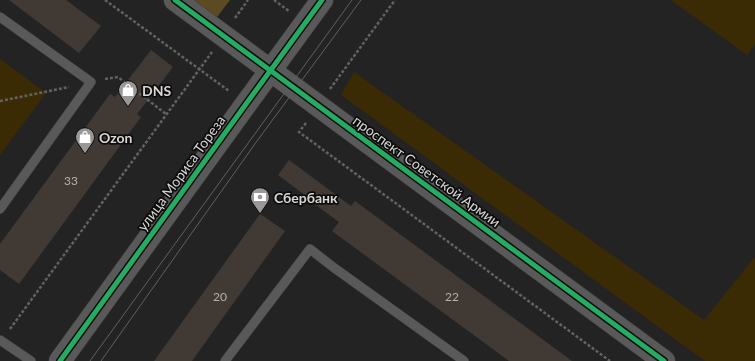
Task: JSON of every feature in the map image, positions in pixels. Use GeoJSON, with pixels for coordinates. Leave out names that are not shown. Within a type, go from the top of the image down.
{"type":"FeatureCollection","features":[{"type":"Feature","properties":{"kind":"street","name":"проспект Советской Армии"},"geometry":{"type":"LineString","coordinates":[[175,0],[660,360]]}},
{"type":"Feature","properties":{"kind":"street","name":"улица Мориса Тореза"},"geometry":{"type":"LineString","coordinates":[[60,361],[322,0]]}},
{"type":"Feature","properties":{"kind":"lane"},"geometry":{"type":"LineString","coordinates":[[0,17],[91,82],[0,209]]}},
{"type":"Feature","properties":{"kind":"lane"},"geometry":{"type":"LineString","coordinates":[[225,361],[310,249],[332,267],[464,361]]}},
{"type":"Feature","properties":{"kind":"lane"},"geometry":{"type":"LineString","coordinates":[[1,341],[31,361]]}},
{"type":"Feature","properties":{"kind":"path"},"geometry":{"type":"LineString","coordinates":[[105,0],[246,104]]}},
{"type":"Feature","properties":{"kind":"path"},"geometry":{"type":"LineString","coordinates":[[1,341],[248,0]]}},
{"type":"Feature","properties":{"kind":"path"},"geometry":{"type":"LineString","coordinates":[[395,0],[299,132],[610,361]]}},
{"type":"Feature","properties":{"kind":"shaded area"},"geometry":{"type":"Polygon","coordinates":[[[186,0],[230,0],[214,21],[186,0]]]}},
{"type":"Feature","properties":{"kind":"shaded area"},"geometry":{"type":"Polygon","coordinates":[[[671,0],[755,0],[755,44],[747,55],[671,0]]]}},
{"type":"Feature","properties":{"kind":"shaded area"},"geometry":{"type":"Polygon","coordinates":[[[0,59],[46,93],[0,155],[0,59]]]}},
{"type":"Feature","properties":{"kind":"shaded area"},"geometry":{"type":"Polygon","coordinates":[[[354,72],[704,320],[754,258],[755,361],[705,361],[341,95],[354,72]]]}},
{"type":"Feature","properties":{"kind":"building"},"geometry":{"type":"Polygon","coordinates":[[[9,0],[66,0],[101,26],[79,53],[9,0]]]}},
{"type":"Feature","properties":{"kind":"building"},"geometry":{"type":"Polygon","coordinates":[[[151,50],[173,67],[137,114],[141,117],[19,284],[0,270],[0,244],[110,94],[115,97],[151,50]]]}},
{"type":"Feature","properties":{"kind":"building"},"geometry":{"type":"Polygon","coordinates":[[[289,160],[351,206],[355,201],[572,361],[509,361],[332,231],[339,222],[278,175],[289,160]]]}},
{"type":"Feature","properties":{"kind":"building"},"geometry":{"type":"Polygon","coordinates":[[[260,214],[285,231],[192,361],[154,361],[260,214]]]}},
{"type":"Feature","properties":{"kind":"tram line"},"geometry":{"type":"LineString","coordinates":[[90,361],[352,0]]}},
{"type":"Feature","properties":{"kind":"tram line"},"geometry":{"type":"LineString","coordinates":[[101,361],[257,141],[361,0]]}},
{"type":"Feature","properties":{"kind":"cycle path"},"geometry":{"type":"LineString","coordinates":[[175,0],[664,361]]}},
{"type":"Feature","properties":{"kind":"cycle path"},"geometry":{"type":"LineString","coordinates":[[60,361],[322,0]]}},
{"type":"Feature","properties":{"kind":"place","name":"DNS"},"geometry":{"type":"Point","coordinates":[128,107]}},
{"type":"Feature","properties":{"kind":"place","name":"Ozon"},"geometry":{"type":"Point","coordinates":[85,154]}},
{"type":"Feature","properties":{"kind":"place","name":"Сбербанк"},"geometry":{"type":"Point","coordinates":[260,214]}}]}
